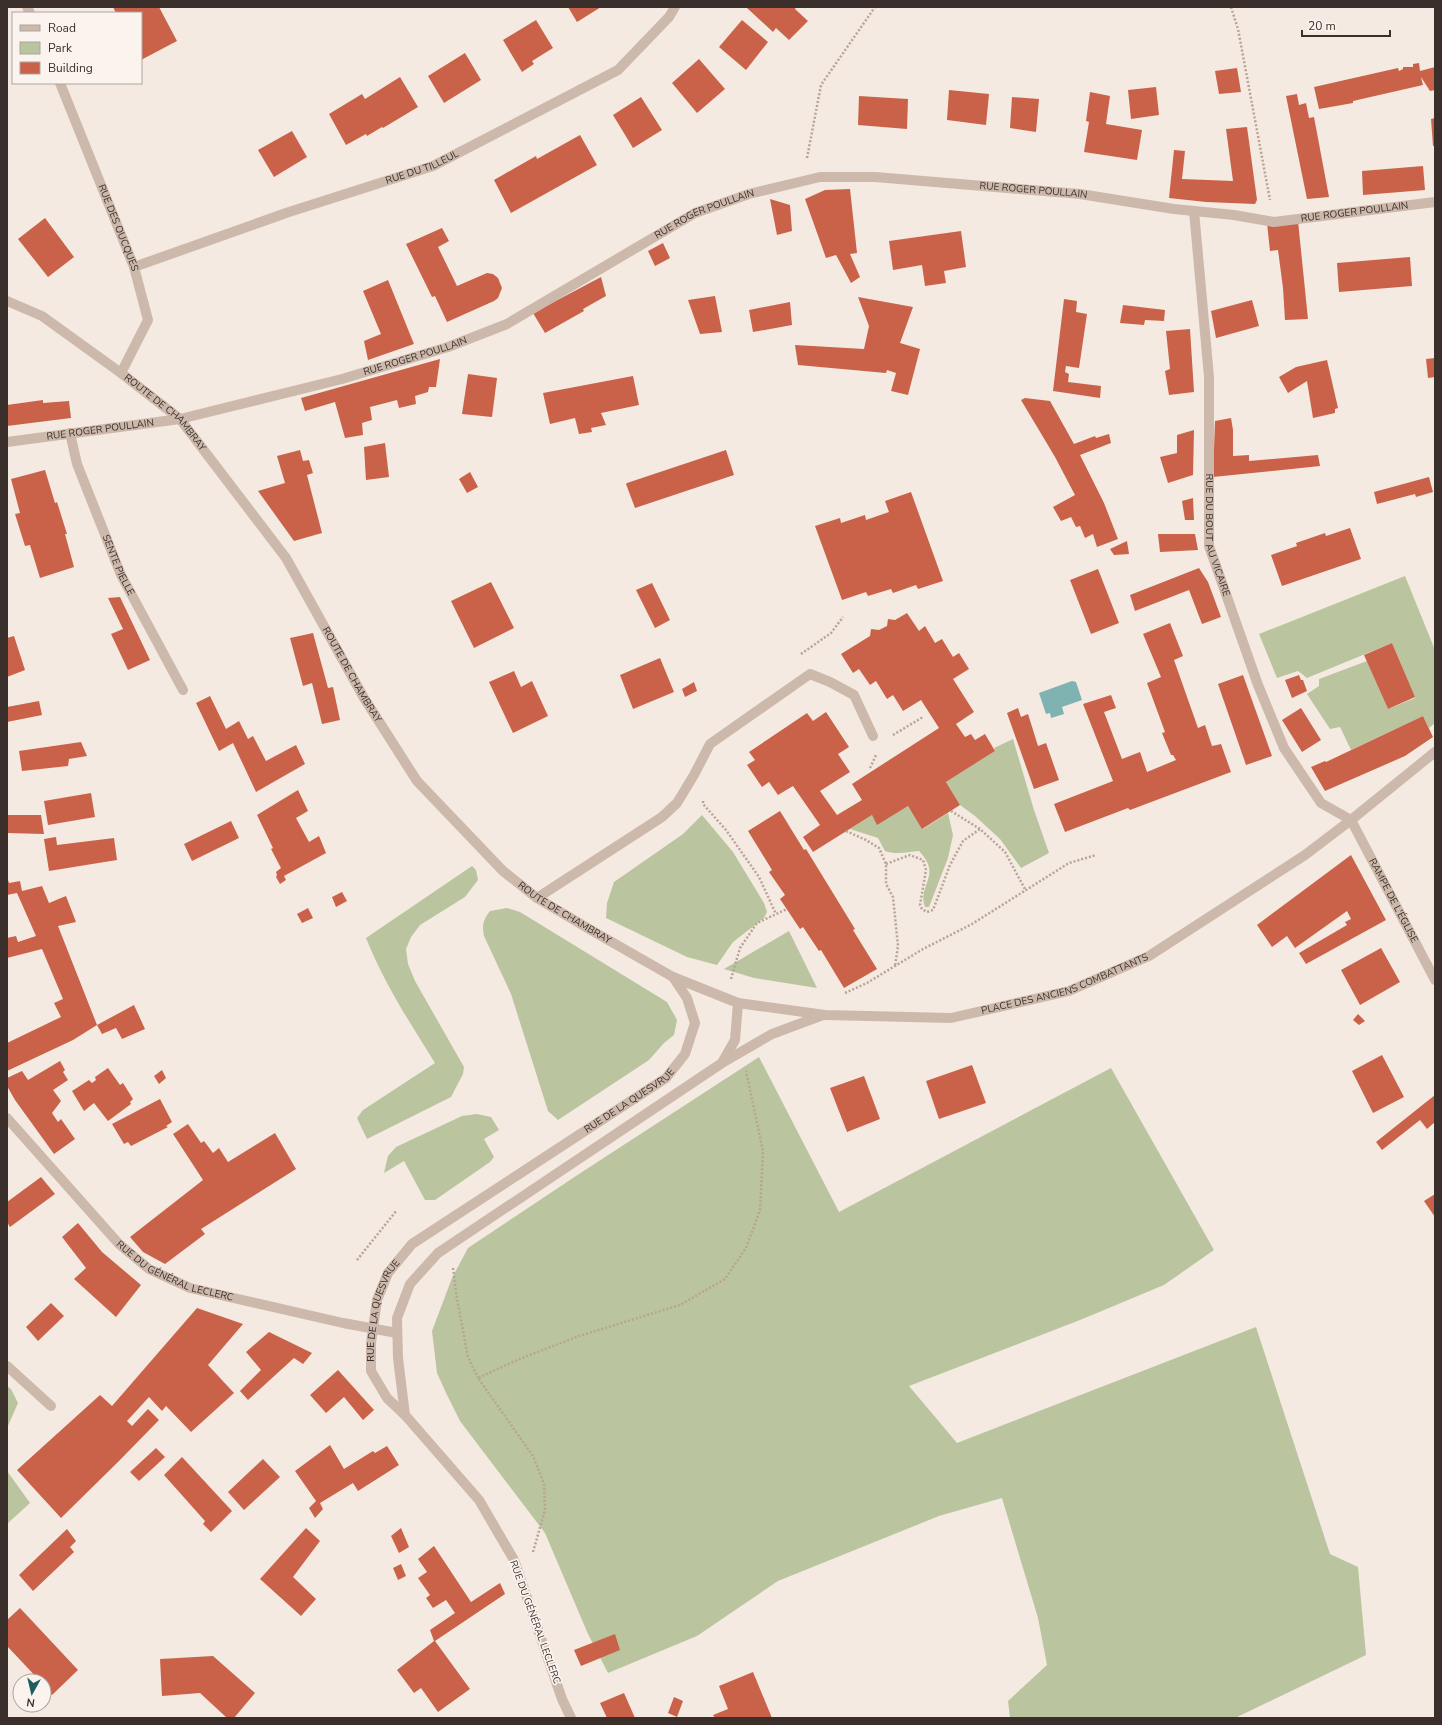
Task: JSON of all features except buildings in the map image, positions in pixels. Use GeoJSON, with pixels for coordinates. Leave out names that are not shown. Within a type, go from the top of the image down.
{"type":"FeatureCollection","features":[{"type":"Feature","properties":{"kind":"street","name":"RUE DU TILLEUL"},"geometry":{"type":"LineString","coordinates":[[134,267],[289,212],[434,166],[618,70],[669,17],[674,7]]}},
{"type":"Feature","properties":{"kind":"street","name":"RUE DES OUCQUES"},"geometry":{"type":"LineString","coordinates":[[60,84],[134,267],[148,320],[121,373]]}},
{"type":"Feature","properties":{"kind":"street","name":"RUE ROGER POULLAIN"},"geometry":{"type":"LineString","coordinates":[[7,442],[180,419],[342,379],[448,347],[507,324],[695,213],[749,194],[820,177],[875,177],[1080,194],[1194,211],[1234,215],[1274,222],[1435,202]]}},
{"type":"Feature","properties":{"kind":"street","name":"RUE DU BOUT AU VICAIRE"},"geometry":{"type":"LineString","coordinates":[[1194,211],[1209,377],[1209,546],[1258,685],[1284,748],[1321,804],[1351,820]]}},
{"type":"Feature","properties":{"kind":"street","name":"ROUTE DE CHAMBRAY"},"geometry":{"type":"LineString","coordinates":[[7,301],[42,316],[121,373],[180,419],[286,558],[364,698],[417,781],[503,871],[537,898],[596,934],[673,977],[738,1003]]}},
{"type":"Feature","properties":{"kind":"street","name":"SENTE PIELLE"},"geometry":{"type":"LineString","coordinates":[[70,433],[77,464],[121,575],[183,690]]}},
{"type":"Feature","properties":{"kind":"street"},"geometry":{"type":"LineString","coordinates":[[537,898],[662,816],[677,803],[710,744],[810,674],[830,682],[854,695],[873,736]]}},
{"type":"Feature","properties":{"kind":"street","name":"PLACE DES ANCIENS COMBATTANTS"},"geometry":{"type":"LineString","coordinates":[[738,1003],[825,1015],[951,1018],[1069,991],[1149,956],[1305,856],[1435,752]]}},
{"type":"Feature","properties":{"kind":"street","name":"RAMPE DE L'ÉGLISE"},"geometry":{"type":"LineString","coordinates":[[1351,820],[1435,980]]}},
{"type":"Feature","properties":{"kind":"street","name":"RUE DE LA QUESVRUE"},"geometry":{"type":"LineString","coordinates":[[405,1415],[387,1398],[371,1371],[373,1329],[377,1300],[388,1273],[412,1244],[666,1078],[684,1054],[695,1023],[687,998],[673,977]]}},
{"type":"Feature","properties":{"kind":"street","name":"RUE DE LA QUESVRUE"},"geometry":{"type":"LineString","coordinates":[[722,1063],[735,1040],[738,1003]]}},
{"type":"Feature","properties":{"kind":"street","name":"RUE DE LA QUESVRUE"},"geometry":{"type":"LineString","coordinates":[[405,1415],[398,1358],[397,1318],[410,1284],[438,1253],[722,1063],[772,1034],[825,1015]]}},
{"type":"Feature","properties":{"kind":"street","name":"RUE DU GÉNÉRAL LECLERC"},"geometry":{"type":"LineString","coordinates":[[7,1118],[119,1244],[149,1269],[190,1288],[397,1333]]}},
{"type":"Feature","properties":{"kind":"street"},"geometry":{"type":"LineString","coordinates":[[7,1366],[51,1406]]}},
{"type":"Feature","properties":{"kind":"street","name":"RUE DU GÉNÉRAL LECLERC"},"geometry":{"type":"LineString","coordinates":[[405,1415],[479,1500],[514,1560],[562,1699],[571,1718]]}},
{"type":"Feature","properties":{"kind":"path"},"geometry":{"type":"LineString","coordinates":[[803,181],[821,85],[875,7]]}},
{"type":"Feature","properties":{"kind":"path"},"geometry":{"type":"LineString","coordinates":[[1231,7],[1238,29],[1274,222]]}},
{"type":"Feature","properties":{"kind":"path"},"geometry":{"type":"LineString","coordinates":[[801,654],[831,633],[843,616]]}},
{"type":"Feature","properties":{"kind":"path"},"geometry":{"type":"LineString","coordinates":[[891,736],[923,717]]}},
{"type":"Feature","properties":{"kind":"path"},"geometry":{"type":"LineString","coordinates":[[704,796],[703,804],[726,830],[759,877],[776,914]]}},
{"type":"Feature","properties":{"kind":"path"},"geometry":{"type":"LineString","coordinates":[[951,811],[980,829],[1005,852],[1026,891]]}},
{"type":"Feature","properties":{"kind":"path"},"geometry":{"type":"LineString","coordinates":[[886,864],[910,855],[923,860],[926,870],[920,905],[922,909],[927,912],[933,910],[950,865],[963,840],[980,829]]}},
{"type":"Feature","properties":{"kind":"path"},"geometry":{"type":"LineString","coordinates":[[846,831],[879,848],[886,864],[886,884],[893,897],[898,946],[895,966]]}},
{"type":"Feature","properties":{"kind":"path"},"geometry":{"type":"LineString","coordinates":[[841,993],[848,993],[923,949],[972,924],[1069,863],[1096,855]]}},
{"type":"Feature","properties":{"kind":"path"},"geometry":{"type":"LineString","coordinates":[[726,999],[740,948],[757,923],[787,909]]}},
{"type":"Feature","properties":{"kind":"path"},"geometry":{"type":"LineString","coordinates":[[478,1378],[517,1360],[579,1336],[680,1305],[725,1279],[746,1248],[760,1210],[764,1151],[742,1051]]}},
{"type":"Feature","properties":{"kind":"path"},"geometry":{"type":"LineString","coordinates":[[356,1260],[397,1210]]}},
{"type":"Feature","properties":{"kind":"path"},"geometry":{"type":"LineString","coordinates":[[450,1245],[468,1357],[478,1378],[534,1456],[544,1484],[545,1510],[530,1560],[530,1569],[523,1584]]}},
{"type":"Feature","properties":{"kind":"green space"},"geometry":{"type":"Polygon","coordinates":[[[1405,576],[1435,650],[1435,723],[1429,728],[1423,716],[1351,750],[1340,727],[1330,729],[1307,694],[1319,686],[1319,679],[1367,661],[1388,709],[1415,698],[1392,643],[1307,678],[1298,671],[1277,678],[1259,634],[1405,576]]]}},
{"type":"Feature","properties":{"kind":"green space"},"geometry":{"type":"Polygon","coordinates":[[[1013,739],[1034,810],[1049,853],[1021,868],[1000,839],[975,816],[960,805],[946,782],[995,751],[994,748],[1013,739]]]}},
{"type":"Feature","properties":{"kind":"green space"},"geometry":{"type":"Polygon","coordinates":[[[908,806],[923,829],[948,813],[953,835],[948,858],[929,907],[925,907],[923,899],[928,880],[929,867],[919,851],[897,853],[885,851],[878,838],[850,829],[872,815],[877,824],[908,806]]]}},
{"type":"Feature","properties":{"kind":"green space"},"geometry":{"type":"Polygon","coordinates":[[[702,815],[733,852],[764,903],[767,912],[764,918],[733,942],[717,965],[687,957],[606,918],[607,903],[614,882],[683,834],[702,815]]]}},
{"type":"Feature","properties":{"kind":"green space"},"geometry":{"type":"Polygon","coordinates":[[[472,866],[476,870],[478,880],[465,897],[420,925],[411,937],[406,949],[408,964],[415,981],[464,1067],[463,1074],[451,1097],[367,1139],[357,1118],[363,1110],[435,1063],[389,987],[366,938],[472,866]]]}},
{"type":"Feature","properties":{"kind":"green space"},"geometry":{"type":"Polygon","coordinates":[[[507,908],[520,912],[667,1002],[677,1020],[674,1035],[664,1043],[649,1060],[558,1120],[548,1111],[511,994],[484,936],[484,923],[490,911],[507,908]]]}},
{"type":"Feature","properties":{"kind":"green space"},"geometry":{"type":"Polygon","coordinates":[[[789,931],[817,988],[754,978],[724,969],[789,931]]]}},
{"type":"Feature","properties":{"kind":"green space"},"geometry":{"type":"Polygon","coordinates":[[[759,1057],[839,1212],[1111,1068],[1214,1250],[1164,1285],[1080,1320],[909,1386],[957,1443],[1256,1327],[1330,1554],[1358,1567],[1366,1655],[1235,1718],[1010,1718],[1008,1701],[1047,1665],[1038,1618],[1002,1498],[939,1516],[778,1581],[697,1636],[608,1673],[588,1634],[545,1533],[460,1421],[437,1373],[432,1331],[452,1278],[468,1248],[759,1057]]]}},
{"type":"Feature","properties":{"kind":"green space"},"geometry":{"type":"Polygon","coordinates":[[[477,1114],[491,1117],[499,1130],[484,1139],[494,1157],[490,1162],[435,1200],[425,1200],[404,1161],[384,1173],[388,1156],[396,1147],[462,1116],[477,1114]]]}},
{"type":"Feature","properties":{"kind":"green space"},"geometry":{"type":"Polygon","coordinates":[[[7,1386],[11,1389],[18,1403],[7,1428],[7,1386]]]}},
{"type":"Feature","properties":{"kind":"green space"},"geometry":{"type":"Polygon","coordinates":[[[7,1471],[30,1503],[7,1524],[7,1471]]]}},
{"type":"Feature","properties":{"kind":"water"},"geometry":{"type":"Polygon","coordinates":[[[1072,681],[1076,682],[1082,700],[1062,707],[1064,714],[1051,718],[1050,713],[1046,714],[1039,693],[1072,681]]]}}]}
